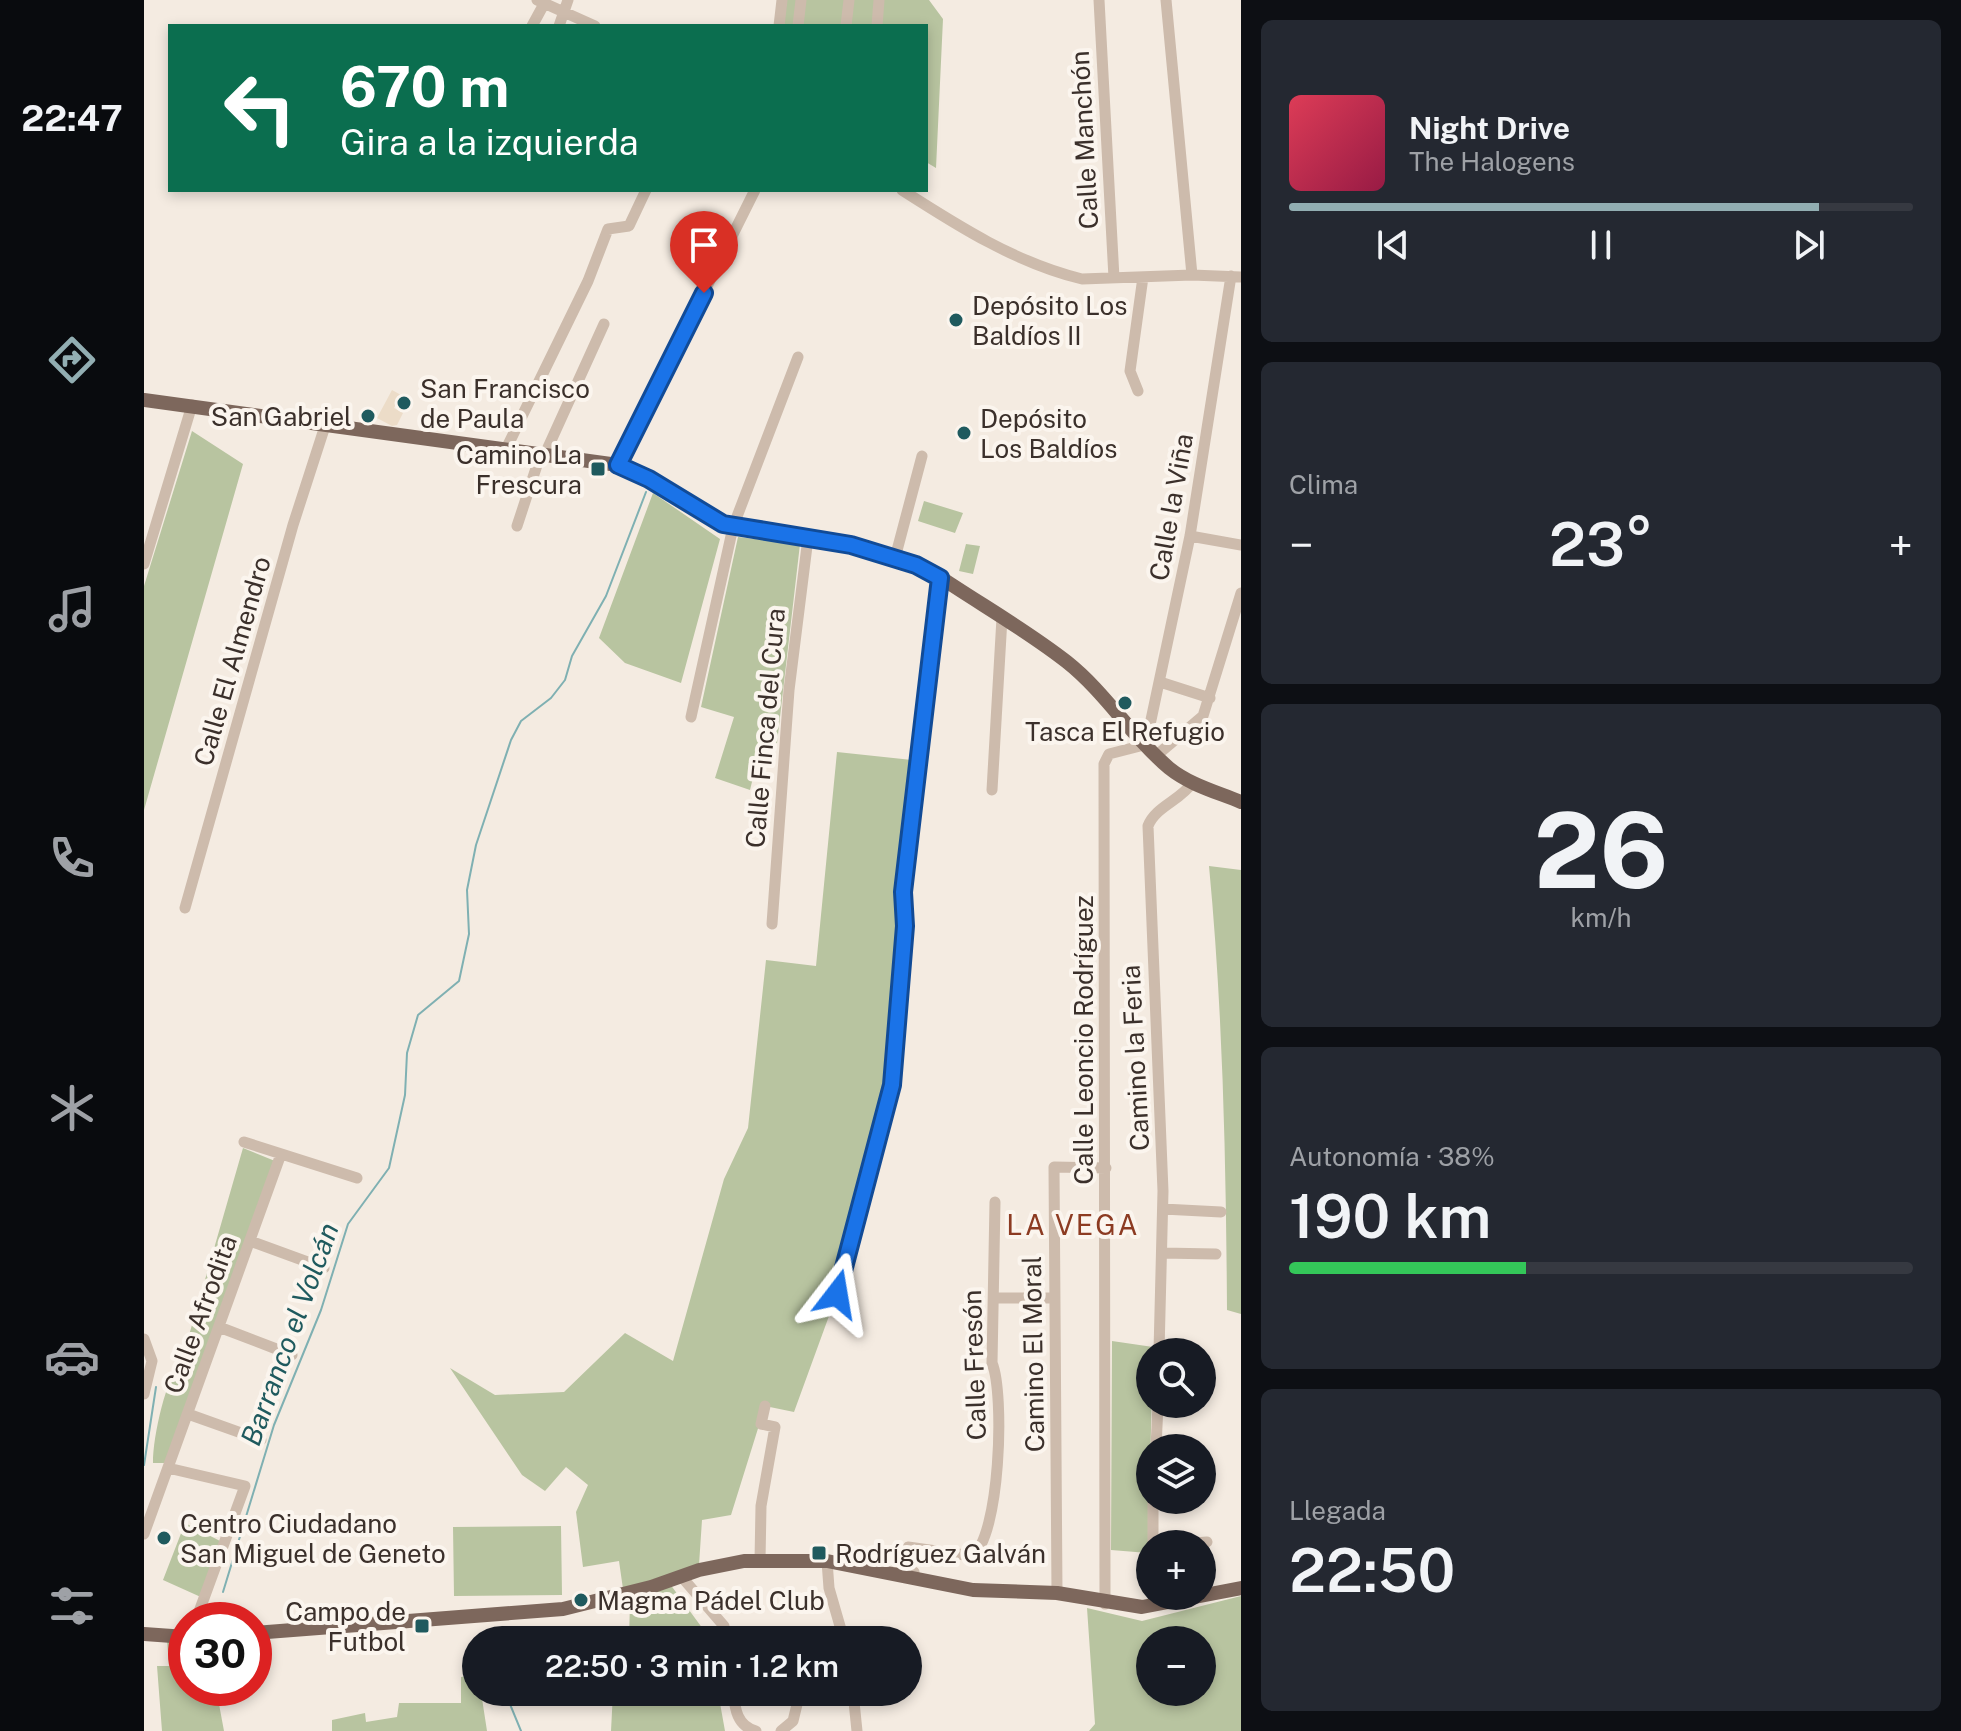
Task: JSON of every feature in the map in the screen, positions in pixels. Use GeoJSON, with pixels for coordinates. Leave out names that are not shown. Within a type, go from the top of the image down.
{"type":"FeatureCollection","features":[{"type":"Feature","properties":{"kind":"main road"},"geometry":{"type":"LineString","coordinates":[[144,400],[618,465],[649,479],[706,516],[733,527],[808,538],[895,558],[940,578],[1067,662],[1097,688],[1144,745],[1192,783],[1241,802]]}},
{"type":"Feature","properties":{"kind":"main road"},"geometry":{"type":"LineString","coordinates":[[272,1632],[531,1613],[595,1602],[719,1565],[760,1561],[827,1561],[997,1592],[1057,1593],[1105,1604],[1155,1607],[1241,1588]]}},
{"type":"Feature","properties":{"kind":"main road"},"geometry":{"type":"LineString","coordinates":[[144,1634],[168,1636]]}},
{"type":"Feature","properties":{"kind":"street"},"geometry":{"type":"LineString","coordinates":[[562,20],[568,0]]}},
{"type":"Feature","properties":{"kind":"street"},"geometry":{"type":"LineString","coordinates":[[779,24],[782,0]]}},
{"type":"Feature","properties":{"kind":"street"},"geometry":{"type":"LineString","coordinates":[[798,24],[801,0]]}},
{"type":"Feature","properties":{"kind":"street"},"geometry":{"type":"LineString","coordinates":[[846,24],[849,0]]}},
{"type":"Feature","properties":{"kind":"street"},"geometry":{"type":"LineString","coordinates":[[877,24],[879,0]]}},
{"type":"Feature","properties":{"kind":"street","name":"Calle Manchón"},"geometry":{"type":"LineString","coordinates":[[1099,0],[1114,278]]}},
{"type":"Feature","properties":{"kind":"street"},"geometry":{"type":"LineString","coordinates":[[1166,0],[1192,275]]}},
{"type":"Feature","properties":{"kind":"street"},"geometry":{"type":"LineString","coordinates":[[533,24],[540,2],[562,20],[584,24]]}},
{"type":"Feature","properties":{"kind":"street"},"geometry":{"type":"LineString","coordinates":[[506,449],[588,281],[608,229],[629,226],[645,192]]}},
{"type":"Feature","properties":{"kind":"street"},"geometry":{"type":"LineString","coordinates":[[618,465],[754,192]]}},
{"type":"Feature","properties":{"kind":"street"},"geometry":{"type":"LineString","coordinates":[[909,192],[981,239],[1053,271],[1082,279],[1236,276]]}},
{"type":"Feature","properties":{"kind":"street","name":"Calle la Viña"},"geometry":{"type":"LineString","coordinates":[[1144,745],[1190,536],[1236,276]]}},
{"type":"Feature","properties":{"kind":"street"},"geometry":{"type":"LineString","coordinates":[[1138,391],[1130,371],[1143,277]]}},
{"type":"Feature","properties":{"kind":"street"},"geometry":{"type":"LineString","coordinates":[[517,526],[543,454],[604,324]]}},
{"type":"Feature","properties":{"kind":"street"},"geometry":{"type":"LineString","coordinates":[[691,717],[733,527],[798,357]]}},
{"type":"Feature","properties":{"kind":"street"},"geometry":{"type":"LineString","coordinates":[[144,564],[192,405]]}},
{"type":"Feature","properties":{"kind":"street","name":"Calle El Almendro"},"geometry":{"type":"LineString","coordinates":[[185,908],[325,426]]}},
{"type":"Feature","properties":{"kind":"street"},"geometry":{"type":"LineString","coordinates":[[895,558],[922,456]]}},
{"type":"Feature","properties":{"kind":"street"},"geometry":{"type":"LineString","coordinates":[[1190,536],[1241,545]]}},
{"type":"Feature","properties":{"kind":"street","name":"Calle Finca del Cura"},"geometry":{"type":"LineString","coordinates":[[772,924],[789,690],[808,538]]}},
{"type":"Feature","properties":{"kind":"street"},"geometry":{"type":"LineString","coordinates":[[837,1294],[892,1085],[905,937],[903,892],[940,578]]}},
{"type":"Feature","properties":{"kind":"street"},"geometry":{"type":"LineString","coordinates":[[1157,755],[1196,724],[1210,698],[1241,593]]}},
{"type":"Feature","properties":{"kind":"street"},"geometry":{"type":"LineString","coordinates":[[992,790],[1002,618]]}},
{"type":"Feature","properties":{"kind":"street"},"geometry":{"type":"LineString","coordinates":[[1160,682],[1210,698]]}},
{"type":"Feature","properties":{"kind":"street","name":"Calle Leoncio Rodríguez"},"geometry":{"type":"LineString","coordinates":[[1105,1604],[1104,764],[1109,754],[1144,745]]}},
{"type":"Feature","properties":{"kind":"street","name":"Camino la Feria"},"geometry":{"type":"LineString","coordinates":[[1159,1338],[1163,1209],[1148,826],[1151,819],[1185,794],[1192,783]]}},
{"type":"Feature","properties":{"kind":"street"},"geometry":{"type":"LineString","coordinates":[[244,1142],[357,1178]]}},
{"type":"Feature","properties":{"kind":"street","name":"Calle Afrodita"},"geometry":{"type":"LineString","coordinates":[[144,1534],[281,1154]]}},
{"type":"Feature","properties":{"kind":"street","name":"Camino El Moral"},"geometry":{"type":"LineString","coordinates":[[1057,1593],[1054,1167],[1106,1168]]}},
{"type":"Feature","properties":{"kind":"street","name":"Calle Fresón"},"geometry":{"type":"LineString","coordinates":[[912,1578],[914,1572],[897,1565],[908,1547],[972,1556],[979,1550],[985,1529],[1001,1420],[997,1375],[992,1363],[995,1202]]}},
{"type":"Feature","properties":{"kind":"street"},"geometry":{"type":"LineString","coordinates":[[1163,1209],[1221,1212]]}},
{"type":"Feature","properties":{"kind":"street"},"geometry":{"type":"LineString","coordinates":[[250,1241],[324,1268]]}},
{"type":"Feature","properties":{"kind":"street"},"geometry":{"type":"LineString","coordinates":[[1162,1253],[1216,1254]]}},
{"type":"Feature","properties":{"kind":"street"},"geometry":{"type":"LineString","coordinates":[[994,1298],[1053,1298]]}},
{"type":"Feature","properties":{"kind":"street"},"geometry":{"type":"LineString","coordinates":[[219,1327],[292,1355]]}},
{"type":"Feature","properties":{"kind":"street"},"geometry":{"type":"LineString","coordinates":[[144,1339],[152,1361],[144,1394]]}},
{"type":"Feature","properties":{"kind":"street"},"geometry":{"type":"LineString","coordinates":[[760,1561],[761,1506],[775,1427],[761,1424],[765,1406]]}},
{"type":"Feature","properties":{"kind":"street"},"geometry":{"type":"LineString","coordinates":[[188,1414],[261,1440]]}},
{"type":"Feature","properties":{"kind":"street"},"geometry":{"type":"LineString","coordinates":[[168,1468],[245,1486],[203,1602]]}},
{"type":"Feature","properties":{"kind":"street"},"geometry":{"type":"LineString","coordinates":[[827,1561],[829,1588],[840,1626]]}},
{"type":"Feature","properties":{"kind":"street"},"geometry":{"type":"LineString","coordinates":[[681,1576],[724,1626]]}},
{"type":"Feature","properties":{"kind":"street"},"geometry":{"type":"LineString","coordinates":[[735,1706],[736,1714],[749,1729],[756,1731]]}},
{"type":"Feature","properties":{"kind":"street"},"geometry":{"type":"LineString","coordinates":[[781,1731],[793,1721],[797,1706]]}},
{"type":"Feature","properties":{"kind":"street"},"geometry":{"type":"LineString","coordinates":[[854,1706],[857,1731]]}},
{"type":"Feature","properties":{"kind":"green space"},"geometry":{"type":"Polygon","coordinates":[[[787,0],[929,0],[943,19],[936,168],[928,163],[928,24],[783,24],[787,0]]]}},
{"type":"Feature","properties":{"kind":"green space"},"geometry":{"type":"Polygon","coordinates":[[[192,431],[243,464],[144,810],[144,586],[192,431]]]}},
{"type":"Feature","properties":{"kind":"green space"},"geometry":{"type":"Polygon","coordinates":[[[653,493],[720,539],[681,683],[625,663],[599,638],[653,493]]]}},
{"type":"Feature","properties":{"kind":"green space"},"geometry":{"type":"Polygon","coordinates":[[[924,501],[963,513],[955,533],[918,521],[924,501]]]}},
{"type":"Feature","properties":{"kind":"green space"},"geometry":{"type":"Polygon","coordinates":[[[738,537],[800,544],[777,743],[761,745],[750,790],[715,778],[734,717],[701,707],[738,537]]]}},
{"type":"Feature","properties":{"kind":"green space"},"geometry":{"type":"Polygon","coordinates":[[[966,544],[980,546],[973,574],[959,571],[966,544]]]}},
{"type":"Feature","properties":{"kind":"green space"},"geometry":{"type":"Polygon","coordinates":[[[837,752],[912,760],[887,1082],[837,1294],[794,1412],[765,1406],[731,1515],[702,1520],[699,1565],[623,1589],[619,1561],[583,1567],[576,1512],[588,1485],[566,1467],[545,1491],[522,1475],[450,1368],[495,1395],[564,1392],[625,1333],[673,1361],[724,1179],[748,1128],[766,960],[816,966],[837,752]]]}},
{"type":"Feature","properties":{"kind":"green space"},"geometry":{"type":"Polygon","coordinates":[[[1209,866],[1241,870],[1241,1314],[1227,1310],[1223,1088],[1209,866]]]}},
{"type":"Feature","properties":{"kind":"green space"},"geometry":{"type":"Polygon","coordinates":[[[243,1148],[275,1161],[165,1463],[153,1463],[162,1407],[171,1378],[183,1356],[243,1148]]]}},
{"type":"Feature","properties":{"kind":"green space"},"geometry":{"type":"Polygon","coordinates":[[[1112,1341],[1136,1345],[1136,1418],[1151,1418],[1151,1434],[1136,1434],[1136,1514],[1149,1514],[1149,1530],[1136,1530],[1136,1552],[1111,1550],[1112,1341]]]}},
{"type":"Feature","properties":{"kind":"green space"},"geometry":{"type":"Polygon","coordinates":[[[185,1523],[222,1542],[203,1598],[163,1580],[185,1523]]]}},
{"type":"Feature","properties":{"kind":"green space"},"geometry":{"type":"Polygon","coordinates":[[[561,1526],[562,1595],[454,1596],[453,1527],[561,1526]]]}},
{"type":"Feature","properties":{"kind":"green space"},"geometry":{"type":"Polygon","coordinates":[[[670,1584],[701,1626],[629,1626],[630,1602],[670,1584]]]}},
{"type":"Feature","properties":{"kind":"green space"},"geometry":{"type":"Polygon","coordinates":[[[1241,1596],[1241,1731],[1089,1731],[1095,1724],[1087,1608],[1142,1621],[1186,1610],[1216,1610],[1216,1602],[1241,1596]]]}},
{"type":"Feature","properties":{"kind":"green space"},"geometry":{"type":"Polygon","coordinates":[[[157,1666],[168,1666],[168,1706],[219,1706],[224,1731],[162,1731],[157,1666]]]}},
{"type":"Feature","properties":{"kind":"green space"},"geometry":{"type":"Polygon","coordinates":[[[461,1677],[462,1706],[483,1706],[487,1731],[332,1731],[332,1720],[365,1713],[366,1722],[397,1717],[399,1703],[461,1703],[461,1677]]]}},
{"type":"Feature","properties":{"kind":"green space"},"geometry":{"type":"Polygon","coordinates":[[[612,1706],[721,1706],[725,1731],[611,1731],[612,1706]]]}},
{"type":"Feature","properties":{"kind":"shaded area"},"geometry":{"type":"Polygon","coordinates":[[[392,390],[401,395],[394,408],[403,413],[397,425],[392,426],[377,418],[392,390]]]}},
{"type":"Feature","properties":{"kind":"waterway","name":"Barranco el Volcán"},"geometry":{"type":"LineString","coordinates":[[223,1592],[274,1425],[321,1310],[348,1224],[389,1168],[405,1095],[407,1053],[418,1015],[459,981],[469,934],[467,890],[476,845],[511,740],[521,721],[551,698],[565,680],[572,656],[606,596],[646,492]]}},
{"type":"Feature","properties":{"kind":"waterway"},"geometry":{"type":"LineString","coordinates":[[144,1465],[156,1387]]}},
{"type":"Feature","properties":{"kind":"waterway"},"geometry":{"type":"LineString","coordinates":[[511,1706],[521,1731]]}},
{"type":"Feature","properties":{"kind":"place","name":"Depósito Los Baldíos II"},"geometry":{"type":"Point","coordinates":[956,320]}},
{"type":"Feature","properties":{"kind":"place","name":"San Francisco de Paula"},"geometry":{"type":"Point","coordinates":[404,403]}},
{"type":"Feature","properties":{"kind":"place","name":"San Gabriel"},"geometry":{"type":"Point","coordinates":[368,416]}},
{"type":"Feature","properties":{"kind":"place","name":"Depósito Los Baldíos"},"geometry":{"type":"Point","coordinates":[964,433]}},
{"type":"Feature","properties":{"kind":"place","name":"Camino La Frescura"},"geometry":{"type":"Point","coordinates":[598,469]}},
{"type":"Feature","properties":{"kind":"place","name":"Tasca El Refugio"},"geometry":{"type":"Point","coordinates":[1125,703]}},
{"type":"Feature","properties":{"kind":"place","name":"Centro Ciudadano San Miguel de Geneto"},"geometry":{"type":"Point","coordinates":[164,1538]}},
{"type":"Feature","properties":{"kind":"place","name":"Rodríguez Galván"},"geometry":{"type":"Point","coordinates":[819,1553]}},
{"type":"Feature","properties":{"kind":"place","name":"Magma Pádel Club"},"geometry":{"type":"Point","coordinates":[581,1600]}},
{"type":"Feature","properties":{"kind":"place","name":"Campo de Futbol"},"geometry":{"type":"Point","coordinates":[422,1626]}},
{"type":"Feature","properties":{"kind":"district","name":"LA VEGA"},"geometry":{"type":"Point","coordinates":[1073,1224]}},
{"type":"Feature","properties":{"kind":"route"},"geometry":{"type":"LineString","coordinates":[[704,293],[618,465],[649,479],[723,524],[851,545],[916,565],[940,578],[903,892],[905,926],[892,1085],[875,1139],[837,1294]]}}]}
